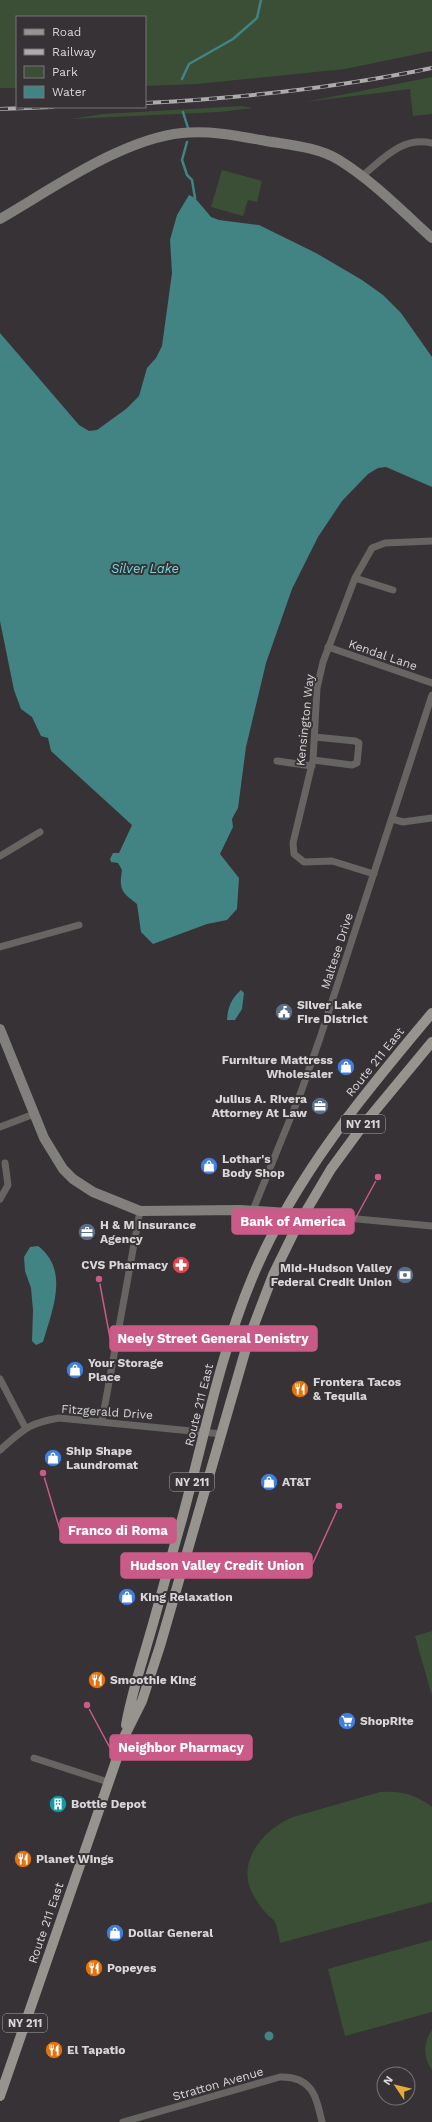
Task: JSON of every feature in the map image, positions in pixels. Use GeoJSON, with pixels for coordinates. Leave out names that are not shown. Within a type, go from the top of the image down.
{"type":"FeatureCollection","features":[{"type":"Feature","properties":{"kind":"main road","name":"Route 211 East"},"geometry":{"type":"LineString","coordinates":[[0,2096],[124,1735],[131,1697],[150,1636],[220,1375],[242,1304],[262,1256],[284,1213],[330,1140],[432,1013]]}},
{"type":"Feature","properties":{"kind":"main road","name":"Route 211 East"},"geometry":{"type":"LineString","coordinates":[[124,1735],[142,1701],[160,1646],[256,1317],[284,1252],[304,1214],[347,1145],[432,1042]]}},
{"type":"Feature","properties":{"kind":"street"},"geometry":{"type":"LineString","coordinates":[[0,219],[96,163],[158,137],[182,133],[236,136],[297,146],[324,153],[338,159],[362,176],[432,238]]}},
{"type":"Feature","properties":{"kind":"street"},"geometry":{"type":"LineString","coordinates":[[362,176],[403,145],[422,141],[432,143]]}},
{"type":"Feature","properties":{"kind":"street","name":"Kensington Way"},"geometry":{"type":"LineString","coordinates":[[374,874],[332,861],[304,862],[294,854],[293,843],[313,763],[317,688],[328,647],[355,578],[372,548],[385,543],[432,541]]}},
{"type":"Feature","properties":{"kind":"street"},"geometry":{"type":"LineString","coordinates":[[355,578],[393,590]]}},
{"type":"Feature","properties":{"kind":"street","name":"Kendal Lane"},"geometry":{"type":"LineString","coordinates":[[328,647],[432,683]]}},
{"type":"Feature","properties":{"kind":"street","name":"Maltese Drive"},"geometry":{"type":"LineString","coordinates":[[253,1210],[301,1092],[432,696]]}},
{"type":"Feature","properties":{"kind":"street"},"geometry":{"type":"LineString","coordinates":[[277,761],[352,765],[357,763],[360,746],[359,743],[355,741],[315,738]]}},
{"type":"Feature","properties":{"kind":"street"},"geometry":{"type":"LineString","coordinates":[[392,819],[403,822],[432,818]]}},
{"type":"Feature","properties":{"kind":"street"},"geometry":{"type":"LineString","coordinates":[[0,856],[40,832]]}},
{"type":"Feature","properties":{"kind":"street"},"geometry":{"type":"LineString","coordinates":[[0,947],[79,925]]}},
{"type":"Feature","properties":{"kind":"street"},"geometry":{"type":"LineString","coordinates":[[0,1029],[2,1042],[53,1156],[67,1174],[93,1192],[140,1211],[253,1210],[432,1226]]}},
{"type":"Feature","properties":{"kind":"street"},"geometry":{"type":"LineString","coordinates":[[0,1127],[34,1114]]}},
{"type":"Feature","properties":{"kind":"street"},"geometry":{"type":"LineString","coordinates":[[0,1198],[8,1185],[5,1162]]}},
{"type":"Feature","properties":{"kind":"street"},"geometry":{"type":"LineString","coordinates":[[102,1421],[140,1211]]}},
{"type":"Feature","properties":{"kind":"street"},"geometry":{"type":"LineString","coordinates":[[0,1379],[25,1428]]}},
{"type":"Feature","properties":{"kind":"street","name":"Fitzgerald Drive"},"geometry":{"type":"LineString","coordinates":[[0,1450],[25,1428],[44,1420],[60,1418],[222,1434]]}},
{"type":"Feature","properties":{"kind":"street"},"geometry":{"type":"LineString","coordinates":[[34,1758],[108,1782]]}},
{"type":"Feature","properties":{"kind":"street","name":"Stratton Avenue"},"geometry":{"type":"LineString","coordinates":[[123,2122],[280,2077],[293,2077],[304,2082],[314,2094],[322,2122]]}},
{"type":"Feature","properties":{"kind":"green space"},"geometry":{"type":"Polygon","coordinates":[[[0,0],[432,0],[432,51],[345,69],[197,84],[146,86],[146,16],[16,16],[16,88],[0,88],[0,0]]]}},
{"type":"Feature","properties":{"kind":"green space"},"geometry":{"type":"Polygon","coordinates":[[[432,77],[432,114],[413,116],[410,89],[305,102],[432,77]]]}},
{"type":"Feature","properties":{"kind":"green space"},"geometry":{"type":"Polygon","coordinates":[[[242,106],[253,108],[219,112],[71,119],[103,114],[242,106]]]}},
{"type":"Feature","properties":{"kind":"green space"},"geometry":{"type":"Polygon","coordinates":[[[222,170],[262,181],[257,202],[248,200],[243,216],[211,207],[222,170]]]}},
{"type":"Feature","properties":{"kind":"green space"},"geometry":{"type":"Polygon","coordinates":[[[432,1631],[432,1696],[415,1636],[432,1631]]]}},
{"type":"Feature","properties":{"kind":"green space"},"geometry":{"type":"Polygon","coordinates":[[[380,1792],[408,1794],[420,1799],[432,1807],[432,1902],[280,1943],[278,1930],[274,1921],[260,1905],[250,1888],[248,1865],[257,1845],[273,1828],[293,1817],[380,1792]]]}},
{"type":"Feature","properties":{"kind":"green space"},"geometry":{"type":"Polygon","coordinates":[[[432,1940],[432,2012],[345,2036],[328,1969],[432,1940]]]}},
{"type":"Feature","properties":{"kind":"green space"},"geometry":{"type":"Polygon","coordinates":[[[432,2030],[432,2070],[427,2060],[425,2050],[427,2040],[432,2030]]]}},
{"type":"Feature","properties":{"kind":"water","name":"Silver Lake"},"geometry":{"type":"Polygon","coordinates":[[[189,195],[195,198],[211,217],[219,220],[259,225],[316,253],[362,280],[383,295],[401,313],[432,357],[432,487],[386,467],[378,468],[368,474],[342,501],[318,537],[292,589],[266,663],[246,747],[238,808],[232,819],[233,827],[220,854],[239,878],[237,909],[227,920],[207,924],[153,944],[141,932],[137,904],[122,890],[122,870],[118,863],[111,862],[110,859],[113,853],[119,853],[132,825],[51,751],[48,738],[41,736],[32,717],[21,709],[14,690],[0,621],[0,333],[79,425],[89,431],[97,430],[126,409],[139,396],[147,368],[156,358],[162,346],[172,273],[170,240],[177,215],[189,195]]]}},
{"type":"Feature","properties":{"kind":"water"},"geometry":{"type":"Polygon","coordinates":[[[241,990],[244,993],[242,1009],[235,1020],[227,1020],[228,1011],[231,1004],[241,990]]]}},
{"type":"Feature","properties":{"kind":"water"},"geometry":{"type":"Polygon","coordinates":[[[38,1246],[48,1256],[54,1267],[56,1291],[51,1317],[43,1342],[36,1345],[32,1341],[33,1310],[31,1288],[25,1271],[24,1257],[30,1247],[38,1246]]]}},
{"type":"Feature","properties":{"kind":"water"},"geometry":{"type":"Polygon","coordinates":[[[267,2032],[271,2032],[273,2036],[271,2040],[267,2040],[265,2038],[265,2034],[267,2032]]]}},
{"type":"Feature","properties":{"kind":"waterway"},"geometry":{"type":"LineString","coordinates":[[182,79],[189,64],[233,39],[257,18],[261,0]]}},
{"type":"Feature","properties":{"kind":"waterway"},"geometry":{"type":"LineString","coordinates":[[183,112],[188,128]]}},
{"type":"Feature","properties":{"kind":"waterway"},"geometry":{"type":"LineString","coordinates":[[187,142],[182,160],[187,175],[192,180],[195,198]]}},
{"type":"Feature","properties":{"kind":"railway"},"geometry":{"type":"LineString","coordinates":[[146,103],[253,95],[325,87],[432,68]]}},
{"type":"Feature","properties":{"kind":"railway"},"geometry":{"type":"LineString","coordinates":[[0,109],[26,108]]}},
{"type":"Feature","properties":{"kind":"place","name":"Silver Lake Fire District"},"geometry":{"type":"Point","coordinates":[284,1012]}},
{"type":"Feature","properties":{"kind":"place","name":"Furniture Mattress Wholesaler"},"geometry":{"type":"Point","coordinates":[346,1067]}},
{"type":"Feature","properties":{"kind":"place","name":"Julius A. Rivera Attorney At Law"},"geometry":{"type":"Point","coordinates":[320,1106]}},
{"type":"Feature","properties":{"kind":"place","name":"Lothar's Body Shop"},"geometry":{"type":"Point","coordinates":[209,1166]}},
{"type":"Feature","properties":{"kind":"place","name":"Bank of America"},"geometry":{"type":"Point","coordinates":[378,1177]}},
{"type":"Feature","properties":{"kind":"place","name":"H & M Insurance Agency"},"geometry":{"type":"Point","coordinates":[87,1232]}},
{"type":"Feature","properties":{"kind":"place","name":"CVS Pharmacy"},"geometry":{"type":"Point","coordinates":[181,1265]}},
{"type":"Feature","properties":{"kind":"place","name":"Mid-Hudson Valley Federal Credit Union"},"geometry":{"type":"Point","coordinates":[405,1275]}},
{"type":"Feature","properties":{"kind":"place","name":"Neely Street General Denistry"},"geometry":{"type":"Point","coordinates":[99,1279]}},
{"type":"Feature","properties":{"kind":"place","name":"Your Storage Place"},"geometry":{"type":"Point","coordinates":[75,1370]}},
{"type":"Feature","properties":{"kind":"place","name":"Frontera Tacos & Tequila"},"geometry":{"type":"Point","coordinates":[300,1389]}},
{"type":"Feature","properties":{"kind":"place","name":"Ship Shape Laundromat"},"geometry":{"type":"Point","coordinates":[53,1458]}},
{"type":"Feature","properties":{"kind":"place","name":"Franco di Roma"},"geometry":{"type":"Point","coordinates":[43,1473]}},
{"type":"Feature","properties":{"kind":"place","name":"AT&T"},"geometry":{"type":"Point","coordinates":[269,1482]}},
{"type":"Feature","properties":{"kind":"place","name":"Hudson Valley Credit Union"},"geometry":{"type":"Point","coordinates":[339,1506]}},
{"type":"Feature","properties":{"kind":"place","name":"King Relaxation"},"geometry":{"type":"Point","coordinates":[127,1597]}},
{"type":"Feature","properties":{"kind":"place","name":"Smoothie King"},"geometry":{"type":"Point","coordinates":[97,1680]}},
{"type":"Feature","properties":{"kind":"place","name":"Neighbor Pharmacy"},"geometry":{"type":"Point","coordinates":[87,1705]}},
{"type":"Feature","properties":{"kind":"place","name":"ShopRite"},"geometry":{"type":"Point","coordinates":[347,1721]}},
{"type":"Feature","properties":{"kind":"place","name":"Bottle Depot"},"geometry":{"type":"Point","coordinates":[58,1804]}},
{"type":"Feature","properties":{"kind":"place","name":"Planet Wings"},"geometry":{"type":"Point","coordinates":[23,1859]}},
{"type":"Feature","properties":{"kind":"place","name":"Dollar General"},"geometry":{"type":"Point","coordinates":[115,1933]}},
{"type":"Feature","properties":{"kind":"place","name":"Popeyes"},"geometry":{"type":"Point","coordinates":[94,1968]}},
{"type":"Feature","properties":{"kind":"place","name":"El Tapatio"},"geometry":{"type":"Point","coordinates":[54,2050]}}]}
